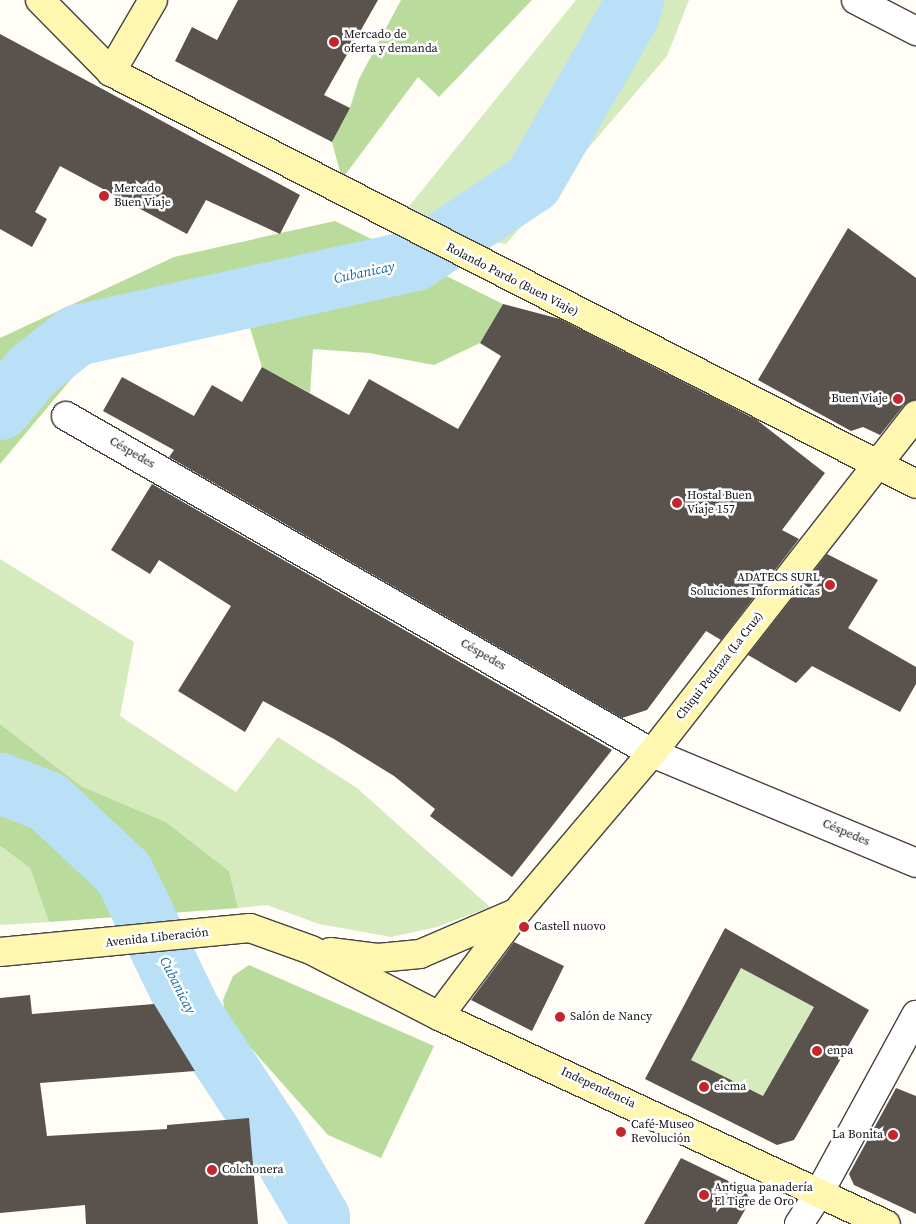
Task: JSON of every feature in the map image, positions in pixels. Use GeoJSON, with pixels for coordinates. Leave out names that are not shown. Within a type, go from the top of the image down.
{"type":"FeatureCollection","features":[{"type":"Feature","properties":{"kind":"main road","name":"Rolando Pardo (Buen Viaje)"},"geometry":{"type":"LineString","coordinates":[[40,0],[111,72],[491,269],[916,484]]}},
{"type":"Feature","properties":{"kind":"main road"},"geometry":{"type":"LineString","coordinates":[[111,72],[153,0]]}},
{"type":"Feature","properties":{"kind":"main road","name":"Chiqui Pedraza (La Cruz)"},"geometry":{"type":"LineString","coordinates":[[439,1016],[517,912],[652,753],[916,415]]}},
{"type":"Feature","properties":{"kind":"main road","name":"Chiqui Pedraza (La Cruz)"},"geometry":{"type":"LineString","coordinates":[[311,950],[378,958],[420,954],[517,912]]}},
{"type":"Feature","properties":{"kind":"main road","name":"Avenida Liberación"},"geometry":{"type":"LineString","coordinates":[[0,952],[88,946],[250,928],[311,950]]}},
{"type":"Feature","properties":{"kind":"main road","name":"Independencia"},"geometry":{"type":"LineString","coordinates":[[311,950],[439,1016],[886,1224]]}},
{"type":"Feature","properties":{"kind":"street"},"geometry":{"type":"LineString","coordinates":[[856,0],[916,31]]}},
{"type":"Feature","properties":{"kind":"street","name":"Céspedes"},"geometry":{"type":"LineString","coordinates":[[66,416],[652,753],[916,863]]}},
{"type":"Feature","properties":{"kind":"street"},"geometry":{"type":"LineString","coordinates":[[799,1224],[819,1193],[916,1015]]}},
{"type":"Feature","properties":{"kind":"green space"},"geometry":{"type":"Polygon","coordinates":[[[401,0],[532,0],[439,97],[418,77],[342,179],[332,142],[350,108],[359,79],[401,0]]]}},
{"type":"Feature","properties":{"kind":"green space"},"geometry":{"type":"Polygon","coordinates":[[[576,0],[689,0],[667,56],[506,244],[455,234],[406,210],[576,0]]]}},
{"type":"Feature","properties":{"kind":"green space"},"geometry":{"type":"Polygon","coordinates":[[[335,221],[503,304],[480,343],[434,365],[369,353],[313,349],[310,393],[262,367],[246,315],[88,359],[0,464],[0,338],[174,257],[335,221]]]}},
{"type":"Feature","properties":{"kind":"green space"},"geometry":{"type":"Polygon","coordinates":[[[0,559],[134,642],[120,716],[236,792],[278,737],[357,788],[490,907],[437,927],[391,937],[319,924],[267,905],[238,908],[229,871],[166,822],[81,786],[0,724],[0,559]]]}},
{"type":"Feature","properties":{"kind":"green space"},"geometry":{"type":"Polygon","coordinates":[[[0,724],[81,786],[166,822],[229,871],[238,908],[49,922],[30,868],[0,846],[0,724]]]}},
{"type":"Feature","properties":{"kind":"green space"},"geometry":{"type":"Polygon","coordinates":[[[0,846],[30,868],[49,922],[0,925],[0,846]]]}},
{"type":"Feature","properties":{"kind":"green space"},"geometry":{"type":"Polygon","coordinates":[[[249,965],[434,1046],[381,1158],[328,1135],[226,1020],[223,1000],[233,976],[249,965]]]}},
{"type":"Feature","properties":{"kind":"green space"},"geometry":{"type":"Polygon","coordinates":[[[741,968],[814,1007],[763,1096],[691,1060],[741,968]]]}},
{"type":"Feature","properties":{"kind":"building"},"geometry":{"type":"Polygon","coordinates":[[[238,0],[378,0],[324,95],[350,108],[332,142],[175,61],[192,27],[217,40],[238,0]]]}},
{"type":"Feature","properties":{"kind":"building","name":"Mercado Buen Viaje"},"geometry":{"type":"Polygon","coordinates":[[[0,34],[300,195],[280,234],[206,200],[187,234],[60,166],[35,212],[47,219],[32,247],[0,229],[0,34]]]}},
{"type":"Feature","properties":{"kind":"building"},"geometry":{"type":"Polygon","coordinates":[[[848,228],[916,278],[916,400],[904,405],[880,435],[863,427],[851,431],[758,380],[848,228]]]}},
{"type":"Feature","properties":{"kind":"building"},"geometry":{"type":"Polygon","coordinates":[[[503,304],[560,319],[757,420],[825,473],[782,530],[799,539],[721,640],[706,631],[647,710],[622,718],[169,457],[174,450],[103,411],[122,377],[194,416],[212,385],[242,402],[262,367],[349,415],[369,379],[458,429],[501,356],[480,343],[503,304]]]}},
{"type":"Feature","properties":{"kind":"building"},"geometry":{"type":"Polygon","coordinates":[[[152,484],[612,750],[512,877],[430,816],[435,809],[394,776],[334,739],[263,701],[245,732],[178,691],[231,606],[159,560],[150,574],[111,550],[152,484]]]}},
{"type":"Feature","properties":{"kind":"building"},"geometry":{"type":"Polygon","coordinates":[[[827,554],[878,580],[848,628],[916,667],[916,684],[900,712],[812,666],[796,683],[748,655],[827,554]]]}},
{"type":"Feature","properties":{"kind":"building"},"geometry":{"type":"Polygon","coordinates":[[[725,928],[869,1010],[794,1140],[777,1145],[645,1079],[725,928]],[[741,968],[691,1060],[763,1096],[814,1007],[741,968]]]}},
{"type":"Feature","properties":{"kind":"building"},"geometry":{"type":"Polygon","coordinates":[[[514,942],[564,966],[532,1031],[471,1000],[514,942]]]}},
{"type":"Feature","properties":{"kind":"building"},"geometry":{"type":"Polygon","coordinates":[[[30,995],[32,1014],[154,1004],[195,1071],[40,1083],[47,1136],[167,1129],[167,1125],[249,1118],[258,1224],[86,1224],[85,1205],[0,1213],[0,998],[30,995]]]}},
{"type":"Feature","properties":{"kind":"building","name":"La Bonita"},"geometry":{"type":"Polygon","coordinates":[[[896,1088],[916,1096],[916,1214],[854,1185],[849,1174],[896,1088]]]}},
{"type":"Feature","properties":{"kind":"building","name":"Antigua panadería El Tigre de Oro"},"geometry":{"type":"Polygon","coordinates":[[[681,1158],[745,1189],[750,1201],[737,1224],[644,1224],[681,1158]]]}},
{"type":"Feature","properties":{"kind":"waterway","name":"Cubanicay"},"geometry":{"type":"LineString","coordinates":[[0,409],[31,371],[76,335],[415,260],[532,182],[628,16],[633,0]]}},
{"type":"Feature","properties":{"kind":"waterway","name":"Cubanicay"},"geometry":{"type":"LineString","coordinates":[[0,783],[47,801],[123,872],[190,1011],[271,1134],[319,1217],[319,1224]]}},
{"type":"Feature","properties":{"kind":"place","name":"Mercado de oferta y demanda"},"geometry":{"type":"Point","coordinates":[334,42]}},
{"type":"Feature","properties":{"kind":"place","name":"Mercado Buen Viaje"},"geometry":{"type":"Point","coordinates":[104,196]}},
{"type":"Feature","properties":{"kind":"place","name":"Buen Viaje"},"geometry":{"type":"Point","coordinates":[898,399]}},
{"type":"Feature","properties":{"kind":"place","name":"Hostal Buen Viaje 157"},"geometry":{"type":"Point","coordinates":[677,503]}},
{"type":"Feature","properties":{"kind":"place","name":"ADATECS SURL Soluciones Informáticas"},"geometry":{"type":"Point","coordinates":[830,585]}},
{"type":"Feature","properties":{"kind":"place","name":"Castell nuovo"},"geometry":{"type":"Point","coordinates":[524,927]}},
{"type":"Feature","properties":{"kind":"place","name":"Salón de Nancy"},"geometry":{"type":"Point","coordinates":[560,1017]}},
{"type":"Feature","properties":{"kind":"place","name":"enpa"},"geometry":{"type":"Point","coordinates":[817,1051]}},
{"type":"Feature","properties":{"kind":"place","name":"eicma"},"geometry":{"type":"Point","coordinates":[704,1087]}},
{"type":"Feature","properties":{"kind":"place","name":"Café-Museo Revolución"},"geometry":{"type":"Point","coordinates":[621,1132]}},
{"type":"Feature","properties":{"kind":"place","name":"La Bonita"},"geometry":{"type":"Point","coordinates":[893,1135]}},
{"type":"Feature","properties":{"kind":"place","name":"Colchonera"},"geometry":{"type":"Point","coordinates":[212,1170]}},
{"type":"Feature","properties":{"kind":"place","name":"Antigua panadería El Tigre de Oro"},"geometry":{"type":"Point","coordinates":[704,1195]}}]}
